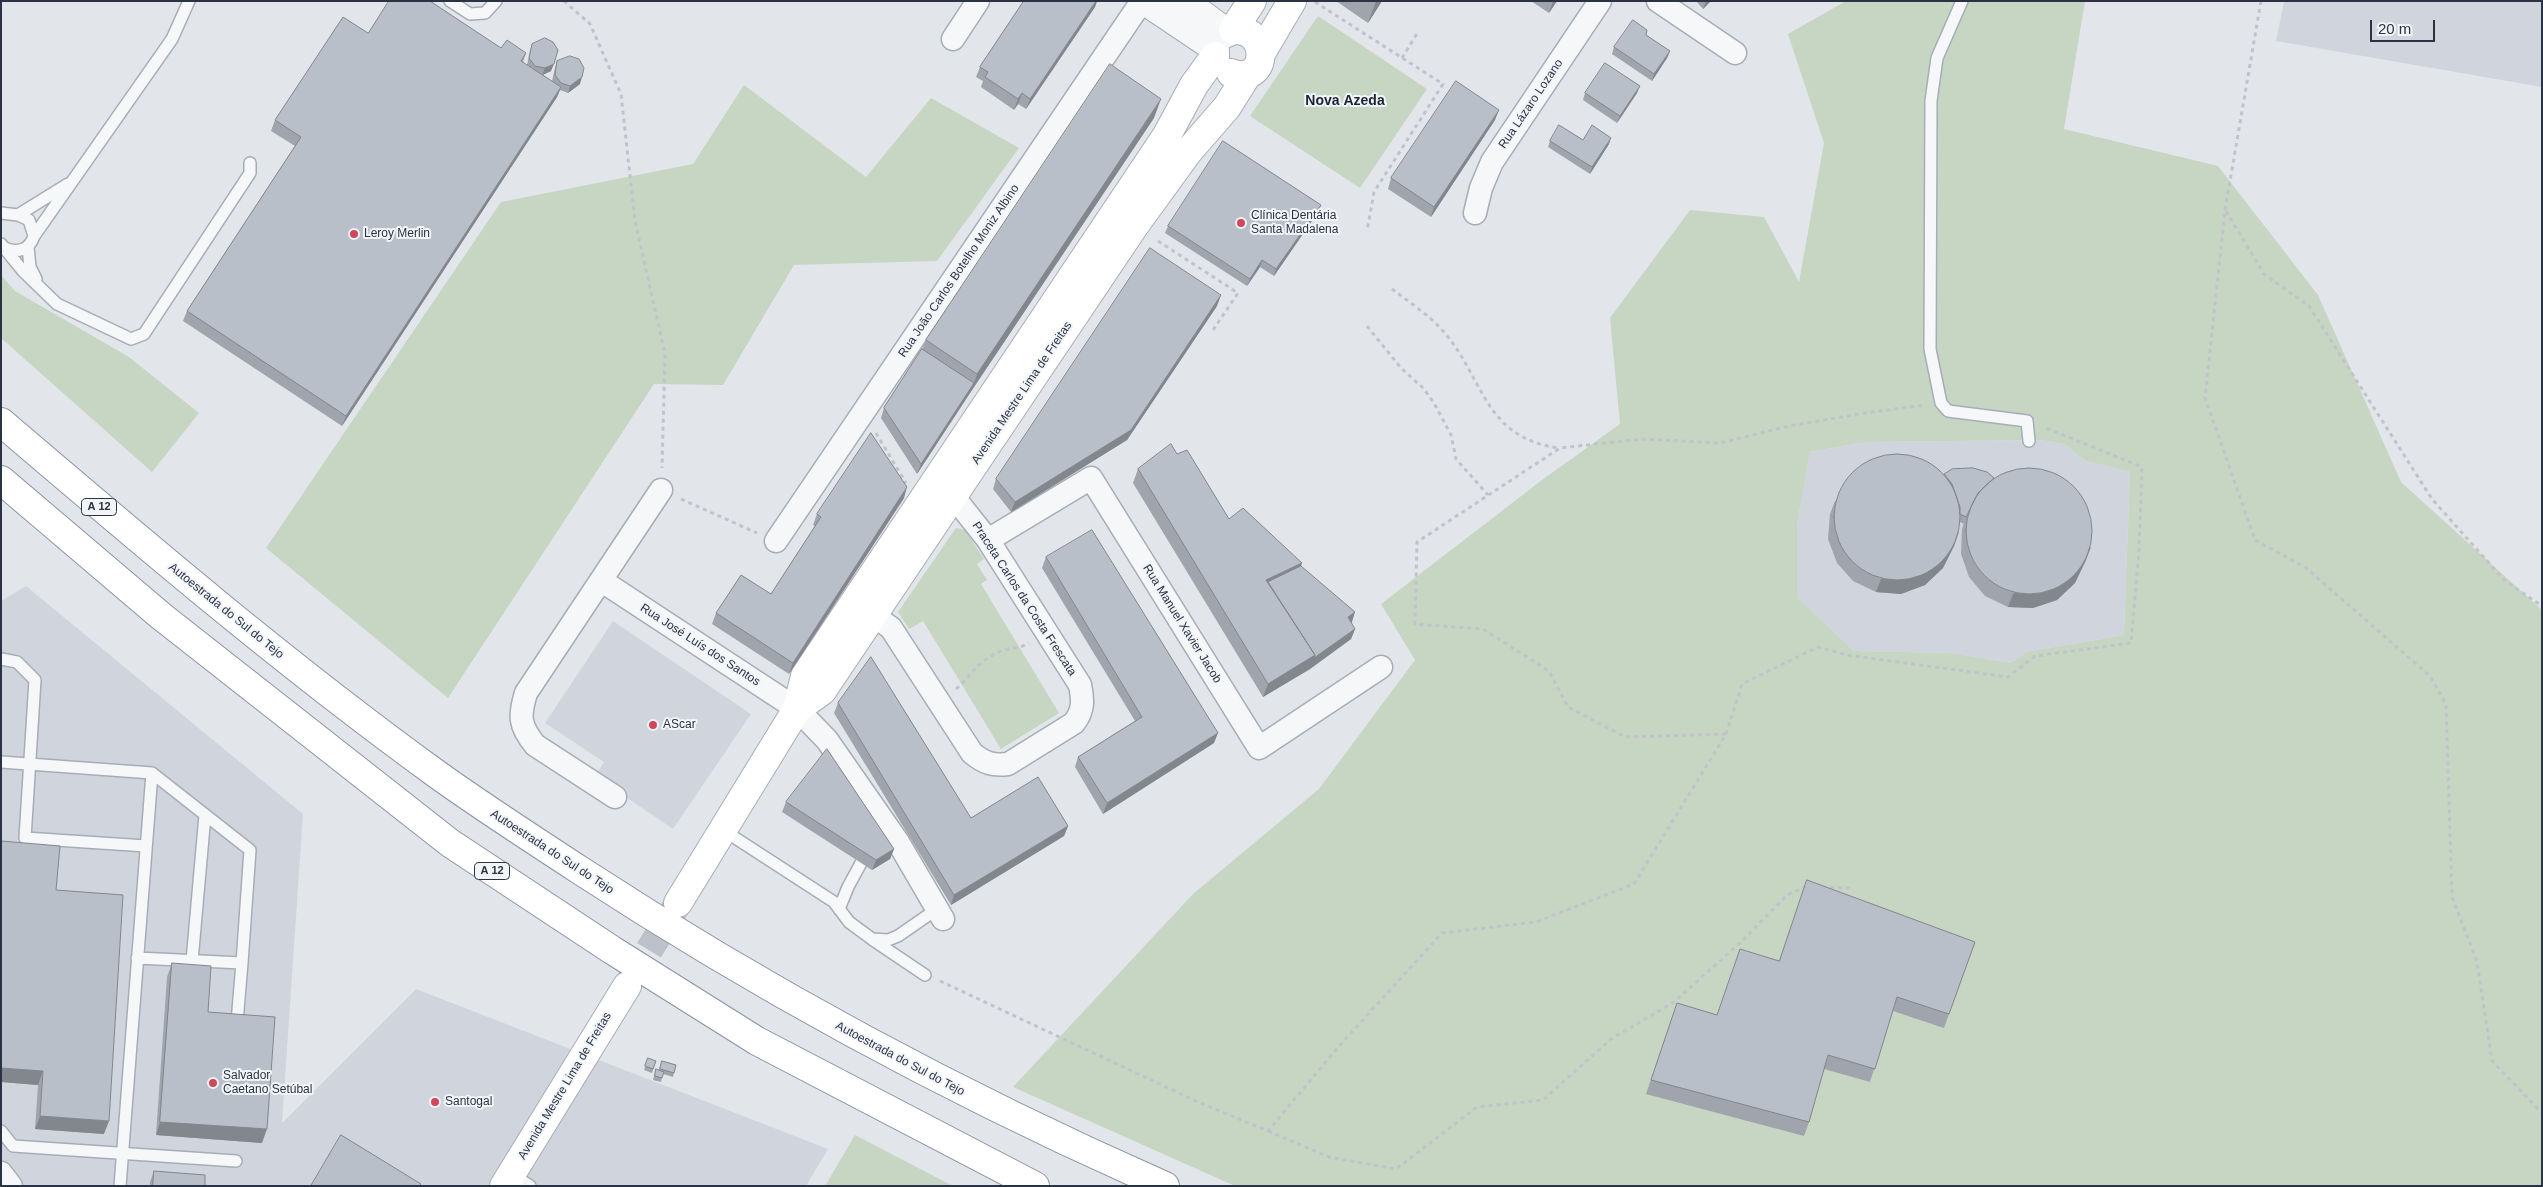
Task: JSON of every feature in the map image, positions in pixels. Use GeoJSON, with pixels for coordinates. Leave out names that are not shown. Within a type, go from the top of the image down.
{"type":"FeatureCollection","features":[{"type":"Feature","properties":{"kind":"main road","name":"Avenida Mestre Lima de Freitas"},"geometry":{"type":"LineString","coordinates":[[678,903],[797,709],[805,676],[1168,135],[1194,85],[1252,1]]}},
{"type":"Feature","properties":{"kind":"main road"},"geometry":{"type":"LineString","coordinates":[[1262,52],[1255,38],[1238,30],[1223,42],[1218,64],[1231,73],[1247,75],[1254,71],[1260,61],[1262,52],[1304,2]]}},
{"type":"Feature","properties":{"kind":"main road","name":"Avenida Mestre Lima de Freitas"},"geometry":{"type":"LineString","coordinates":[[797,709],[822,691],[1135,225],[1188,152],[1227,106],[1247,75]]}},
{"type":"Feature","properties":{"kind":"main road","name":"Autoestrada do Sul do Tejo"},"geometry":{"type":"LineString","coordinates":[[1,422],[98,506],[322,688],[440,777],[512,826],[688,939],[842,1029],[990,1106],[1165,1186]]}},
{"type":"Feature","properties":{"kind":"main road","name":"A 12"},"geometry":{"type":"LineString","coordinates":[[1,480],[161,616],[450,842],[612,950],[758,1041],[1035,1186]]}},
{"type":"Feature","properties":{"kind":"main road","name":"Avenida Mestre Lima de Freitas"},"geometry":{"type":"LineString","coordinates":[[515,1182],[627,986]]}},
{"type":"Feature","properties":{"kind":"street"},"geometry":{"type":"LineString","coordinates":[[953,39],[978,1]]}},
{"type":"Feature","properties":{"kind":"street"},"geometry":{"type":"LineString","coordinates":[[1143,1],[1223,42]]}},
{"type":"Feature","properties":{"kind":"street","name":"Rua João Carlos Botelho Moniz Albino"},"geometry":{"type":"LineString","coordinates":[[776,542],[1143,1]]}},
{"type":"Feature","properties":{"kind":"street"},"geometry":{"type":"LineString","coordinates":[[1184,1],[1223,42]]}},
{"type":"Feature","properties":{"kind":"street","name":"Rua Lázaro Lozano"},"geometry":{"type":"LineString","coordinates":[[1475,213],[1481,188],[1492,162],[1600,1]]}},
{"type":"Feature","properties":{"kind":"street"},"geometry":{"type":"LineString","coordinates":[[1658,1],[1735,53]]}},
{"type":"Feature","properties":{"kind":"street","name":"Rua Manuel Xavier Jacob"},"geometry":{"type":"LineString","coordinates":[[988,540],[1091,478],[1260,748],[1381,667]]}},
{"type":"Feature","properties":{"kind":"street"},"geometry":{"type":"LineString","coordinates":[[615,797],[535,744],[526,734],[520,715],[526,693],[602,582],[661,490]]}},
{"type":"Feature","properties":{"kind":"street","name":"Praceta Carlos da Costa Frescata"},"geometry":{"type":"LineString","coordinates":[[873,615],[891,628],[972,753],[984,762],[997,765],[1008,764],[1074,722],[1081,713],[1083,700],[1080,685],[988,540],[953,496]]}},
{"type":"Feature","properties":{"kind":"street","name":"Rua José Luís dos Santos"},"geometry":{"type":"LineString","coordinates":[[602,582],[797,709],[832,748],[898,842],[940,914]]}},
{"type":"Feature","properties":{"kind":"street"},"geometry":{"type":"LineString","coordinates":[[1,1172],[12,1186]]}},
{"type":"Feature","properties":{"kind":"lane"},"geometry":{"type":"LineString","coordinates":[[38,286],[30,267],[28,246],[172,39],[189,1]]}},
{"type":"Feature","properties":{"kind":"lane"},"geometry":{"type":"LineString","coordinates":[[450,1],[470,14],[485,13],[496,1]]}},
{"type":"Feature","properties":{"kind":"lane"},"geometry":{"type":"LineString","coordinates":[[1962,1],[1937,58],[1931,101],[1930,349],[1941,403],[1948,411],[2026,421],[2029,440]]}},
{"type":"Feature","properties":{"kind":"lane"},"geometry":{"type":"LineString","coordinates":[[3,246],[19,266],[57,304],[112,332],[131,339],[144,334],[162,308],[250,173],[250,163]]}},
{"type":"Feature","properties":{"kind":"lane"},"geometry":{"type":"LineString","coordinates":[[1,222],[74,180]]}},
{"type":"Feature","properties":{"kind":"lane"},"geometry":{"type":"LineString","coordinates":[[1,213],[16,215],[29,220],[34,236]]}},
{"type":"Feature","properties":{"kind":"lane"},"geometry":{"type":"LineString","coordinates":[[3,246],[16,251],[28,246]]}},
{"type":"Feature","properties":{"kind":"lane"},"geometry":{"type":"LineString","coordinates":[[1,659],[17,662],[35,680],[25,838],[146,846]]}},
{"type":"Feature","properties":{"kind":"lane"},"geometry":{"type":"LineString","coordinates":[[1,762],[152,773],[250,850],[237,1022]]}},
{"type":"Feature","properties":{"kind":"lane"},"geometry":{"type":"LineString","coordinates":[[120,1186],[152,773]]}},
{"type":"Feature","properties":{"kind":"lane"},"geometry":{"type":"LineString","coordinates":[[192,961],[205,815]]}},
{"type":"Feature","properties":{"kind":"lane"},"geometry":{"type":"LineString","coordinates":[[723,830],[834,902],[849,922],[926,974]]}},
{"type":"Feature","properties":{"kind":"lane"},"geometry":{"type":"LineString","coordinates":[[839,909],[861,863]]}},
{"type":"Feature","properties":{"kind":"lane"},"geometry":{"type":"LineString","coordinates":[[872,939],[888,940],[940,914]]}},
{"type":"Feature","properties":{"kind":"lane"},"geometry":{"type":"LineString","coordinates":[[137,958],[242,963]]}},
{"type":"Feature","properties":{"kind":"lane"},"geometry":{"type":"LineString","coordinates":[[1,1131],[13,1146],[236,1161]]}},
{"type":"Feature","properties":{"kind":"path"},"geometry":{"type":"LineString","coordinates":[[564,1],[590,24],[621,94],[635,221],[665,354],[661,490],[776,542]]}},
{"type":"Feature","properties":{"kind":"path"},"geometry":{"type":"LineString","coordinates":[[2262,1],[2225,210],[2205,398],[2255,540],[2306,567],[2430,676],[2446,704],[2452,897],[2477,962],[2492,1061],[2542,1113]]}},
{"type":"Feature","properties":{"kind":"path"},"geometry":{"type":"LineString","coordinates":[[1304,2],[1402,58],[1443,84],[1374,192],[1367,231]]}},
{"type":"Feature","properties":{"kind":"path"},"geometry":{"type":"LineString","coordinates":[[1402,58],[1418,32]]}},
{"type":"Feature","properties":{"kind":"path"},"geometry":{"type":"LineString","coordinates":[[2225,210],[2264,274],[2309,306],[2432,499],[2504,580],[2542,606]]}},
{"type":"Feature","properties":{"kind":"path"},"geometry":{"type":"LineString","coordinates":[[1158,241],[1238,293],[1211,333]]}},
{"type":"Feature","properties":{"kind":"path"},"geometry":{"type":"LineString","coordinates":[[1392,290],[1442,330],[1459,352],[1488,407],[1503,423],[1537,445],[1560,448],[1642,439],[1720,443],[1865,412],[1941,403]]}},
{"type":"Feature","properties":{"kind":"path"},"geometry":{"type":"LineString","coordinates":[[1367,326],[1401,368],[1423,388],[1434,403],[1450,435],[1456,459],[1488,496]]}},
{"type":"Feature","properties":{"kind":"path"},"geometry":{"type":"LineString","coordinates":[[1268,1131],[1340,1046],[1442,934],[1536,922],[1634,884],[1726,734],[1742,684],[1818,647],[1847,655],[2008,677],[2035,656],[2131,643],[2140,552],[2142,467],[2026,421]]}},
{"type":"Feature","properties":{"kind":"path"},"geometry":{"type":"LineString","coordinates":[[872,426],[910,490]]}},
{"type":"Feature","properties":{"kind":"path"},"geometry":{"type":"LineString","coordinates":[[1560,448],[1417,542],[1415,624],[1483,630],[1549,671],[1568,706],[1625,737],[1726,734]]}},
{"type":"Feature","properties":{"kind":"path"},"geometry":{"type":"LineString","coordinates":[[938,700],[958,688],[974,668],[1000,651],[1024,647],[1047,632]]}},
{"type":"Feature","properties":{"kind":"path"},"geometry":{"type":"LineString","coordinates":[[926,974],[1198,1102],[1329,1157],[1396,1169],[1477,1107],[1543,1100],[1611,1039],[1674,1002],[1741,942],[1786,895],[1806,886],[1850,888]]}},
{"type":"Feature","properties":{"kind":"shaded area"},"geometry":{"type":"Polygon","coordinates":[[[2284,1],[2542,1],[2542,87],[2276,41],[2284,1]]]}},
{"type":"Feature","properties":{"kind":"shaded area"},"geometry":{"type":"Polygon","coordinates":[[[2041,440],[2064,444],[2086,461],[2130,472],[2124,635],[2026,652],[2011,663],[1952,653],[1854,651],[1797,597],[1797,525],[1810,452],[1866,442],[2041,440]]]}},
{"type":"Feature","properties":{"kind":"shaded area"},"geometry":{"type":"Polygon","coordinates":[[[26,586],[303,814],[282,1123],[416,989],[828,1149],[806,1186],[1,1186],[1,601],[26,586]]]}},
{"type":"Feature","properties":{"kind":"shaded area"},"geometry":{"type":"Polygon","coordinates":[[[613,621],[751,714],[673,829],[595,776],[604,762],[545,723],[613,621]]]}},
{"type":"Feature","properties":{"kind":"green space"},"geometry":{"type":"Polygon","coordinates":[[[1846,1],[2085,1],[2064,129],[2218,166],[2318,295],[2401,482],[2542,610],[2542,1186],[1235,1186],[1013,1087],[1193,894],[1319,789],[1415,660],[1381,604],[1542,480],[1620,424],[1610,318],[1690,210],[1764,217],[1799,282],[1824,143],[1788,34],[1846,1]],[[2041,440],[1866,442],[1810,452],[1797,525],[1797,597],[1854,651],[1952,653],[2011,663],[2026,652],[2124,635],[2130,472],[2086,461],[2064,444],[2041,440]],[[1970,955],[1774,975],[1712,1028],[1823,1068],[1870,1082],[1892,1011],[1970,955]]]}},
{"type":"Feature","properties":{"kind":"green space"},"geometry":{"type":"Polygon","coordinates":[[[1318,16],[1427,89],[1360,188],[1250,116],[1318,16]]]}},
{"type":"Feature","properties":{"kind":"green space"},"geometry":{"type":"Polygon","coordinates":[[[744,85],[866,177],[931,98],[1019,148],[937,261],[794,265],[723,385],[654,384],[448,698],[266,548],[501,202],[693,164],[744,85]]]}},
{"type":"Feature","properties":{"kind":"green space"},"geometry":{"type":"Polygon","coordinates":[[[1,275],[15,291],[129,357],[199,413],[152,472],[1,338],[1,275]]]}},
{"type":"Feature","properties":{"kind":"green space"},"geometry":{"type":"Polygon","coordinates":[[[956,528],[965,530],[984,559],[977,564],[987,580],[981,584],[1059,713],[1001,749],[923,621],[909,629],[898,612],[956,528]]]}},
{"type":"Feature","properties":{"kind":"green space"},"geometry":{"type":"Polygon","coordinates":[[[855,1135],[953,1186],[825,1186],[855,1135]]]}},
{"type":"Feature","properties":{"kind":"building","name":"Leroy Merlin"},"geometry":{"type":"Polygon","coordinates":[[[389,1],[430,1],[501,48],[507,40],[526,53],[521,61],[561,87],[346,416],[187,311],[301,137],[275,120],[343,17],[368,33],[389,1]]]}},
{"type":"Feature","properties":{"kind":"building"},"geometry":{"type":"Polygon","coordinates":[[[1024,1],[1096,1],[1030,99],[1022,93],[1018,99],[985,77],[988,72],[980,67],[1024,1]]]}},
{"type":"Feature","properties":{"kind":"building"},"geometry":{"type":"Polygon","coordinates":[[[1633,20],[1647,30],[1646,35],[1670,51],[1654,74],[1614,47],[1633,20]]]}},
{"type":"Feature","properties":{"kind":"building"},"geometry":{"type":"Polygon","coordinates":[[[545,38],[553,42],[558,50],[554,64],[545,68],[535,66],[529,58],[532,44],[545,38]]]}},
{"type":"Feature","properties":{"kind":"building"},"geometry":{"type":"Polygon","coordinates":[[[570,56],[579,59],[584,68],[582,77],[570,86],[561,83],[555,75],[557,61],[570,56]]]}},
{"type":"Feature","properties":{"kind":"building"},"geometry":{"type":"Polygon","coordinates":[[[1605,63],[1640,86],[1620,116],[1585,93],[1605,63]]]}},
{"type":"Feature","properties":{"kind":"building"},"geometry":{"type":"Polygon","coordinates":[[[1110,64],[1161,99],[977,374],[926,340],[1110,64]]]}},
{"type":"Feature","properties":{"kind":"building"},"geometry":{"type":"Polygon","coordinates":[[[1456,81],[1499,110],[1434,207],[1391,178],[1456,81]]]}},
{"type":"Feature","properties":{"kind":"building"},"geometry":{"type":"Polygon","coordinates":[[[1559,125],[1583,140],[1592,125],[1611,138],[1592,167],[1550,141],[1559,125]]]}},
{"type":"Feature","properties":{"kind":"building","name":"Clínica Dentária Santa Madalena"},"geometry":{"type":"Polygon","coordinates":[[[1223,141],[1321,205],[1276,269],[1262,260],[1250,279],[1168,226],[1223,141]]]}},
{"type":"Feature","properties":{"kind":"building"},"geometry":{"type":"Polygon","coordinates":[[[1150,248],[1221,295],[1131,430],[1015,502],[996,479],[1150,248]]]}},
{"type":"Feature","properties":{"kind":"building"},"geometry":{"type":"Polygon","coordinates":[[[922,349],[974,383],[921,464],[884,408],[922,349]]]}},
{"type":"Feature","properties":{"kind":"building"},"geometry":{"type":"Polygon","coordinates":[[[871,433],[907,487],[793,663],[716,613],[741,575],[771,594],[821,517],[817,514],[871,433]]]}},
{"type":"Feature","properties":{"kind":"building"},"geometry":{"type":"Polygon","coordinates":[[[1171,444],[1177,454],[1187,450],[1229,519],[1243,508],[1302,563],[1266,580],[1315,655],[1268,684],[1138,469],[1171,444]]]}},
{"type":"Feature","properties":{"kind":"building"},"geometry":{"type":"Polygon","coordinates":[[[1897,454],[1921,458],[1942,472],[1956,493],[1960,517],[1956,541],[1942,562],[1921,576],[1897,580],[1873,576],[1852,562],[1838,541],[1834,517],[1838,493],[1852,472],[1873,458],[1897,454]]]}},
{"type":"Feature","properties":{"kind":"building"},"geometry":{"type":"Polygon","coordinates":[[[1973,468],[1987,472],[1994,478],[1978,493],[1966,517],[1960,514],[1960,507],[1952,484],[1944,474],[1952,469],[1973,468]]]}},
{"type":"Feature","properties":{"kind":"building"},"geometry":{"type":"Polygon","coordinates":[[[2029,468],[2053,472],[2074,486],[2088,507],[2092,531],[2088,555],[2074,576],[2053,590],[2029,594],[2005,590],[1984,576],[1970,555],[1966,531],[1970,507],[1984,486],[2005,472],[2029,468]]]}},
{"type":"Feature","properties":{"kind":"building"},"geometry":{"type":"Polygon","coordinates":[[[1092,530],[1218,733],[1107,803],[1078,757],[1142,717],[1046,557],[1092,530]]]}},
{"type":"Feature","properties":{"kind":"building"},"geometry":{"type":"Polygon","coordinates":[[[1301,566],[1355,612],[1348,617],[1355,629],[1314,658],[1315,655],[1268,582],[1301,566]]]}},
{"type":"Feature","properties":{"kind":"building"},"geometry":{"type":"Polygon","coordinates":[[[871,657],[971,818],[1038,777],[1068,826],[954,895],[838,703],[871,657]]]}},
{"type":"Feature","properties":{"kind":"building"},"geometry":{"type":"Polygon","coordinates":[[[827,749],[894,849],[876,860],[786,802],[827,749]]]}},
{"type":"Feature","properties":{"kind":"building"},"geometry":{"type":"Polygon","coordinates":[[[1,841],[60,846],[56,890],[123,895],[109,1121],[40,1116],[43,1071],[1,1068],[1,841]]]}},
{"type":"Feature","properties":{"kind":"building"},"geometry":{"type":"Polygon","coordinates":[[[1807,880],[1975,942],[1949,1014],[1897,997],[1875,1069],[1828,1055],[1809,1122],[1651,1080],[1677,1003],[1717,1015],[1740,949],[1779,961],[1807,880]]]}},
{"type":"Feature","properties":{"kind":"building","name":"Salvador Caetano Setúbal"},"geometry":{"type":"Polygon","coordinates":[[[172,963],[211,966],[208,1012],[275,1017],[267,1129],[160,1122],[172,963]]]}},
{"type":"Feature","properties":{"kind":"building"},"geometry":{"type":"Polygon","coordinates":[[[648,1058],[656,1061],[653,1069],[645,1066],[648,1058]]]}},
{"type":"Feature","properties":{"kind":"building"},"geometry":{"type":"Polygon","coordinates":[[[662,1061],[676,1065],[674,1073],[660,1069],[662,1061]]]}},
{"type":"Feature","properties":{"kind":"building"},"geometry":{"type":"Polygon","coordinates":[[[656,1069],[664,1072],[662,1078],[655,1076],[656,1069]]]}},
{"type":"Feature","properties":{"kind":"building"},"geometry":{"type":"Polygon","coordinates":[[[341,1135],[421,1184],[419,1186],[311,1186],[341,1135]]]}},
{"type":"Feature","properties":{"kind":"building"},"geometry":{"type":"Polygon","coordinates":[[[154,1171],[205,1175],[205,1186],[153,1186],[154,1171]]]}},
{"type":"Feature","properties":{"kind":"tunnel"},"geometry":{"type":"LineString","coordinates":[[627,986],[677,905]]}},
{"type":"Feature","properties":{"kind":"place","name":"Clínica Dentária Santa Madalena"},"geometry":{"type":"Point","coordinates":[1241,223]}},
{"type":"Feature","properties":{"kind":"place","name":"Leroy Merlin"},"geometry":{"type":"Point","coordinates":[354,234]}},
{"type":"Feature","properties":{"kind":"place","name":"AScar"},"geometry":{"type":"Point","coordinates":[653,725]}},
{"type":"Feature","properties":{"kind":"place","name":"Salvador Caetano Setúbal"},"geometry":{"type":"Point","coordinates":[213,1083]}},
{"type":"Feature","properties":{"kind":"place","name":"Santogal"},"geometry":{"type":"Point","coordinates":[435,1102]}},
{"type":"Feature","properties":{"kind":"district","name":"Nova Azeda"},"geometry":{"type":"Point","coordinates":[1345,101]}}]}
